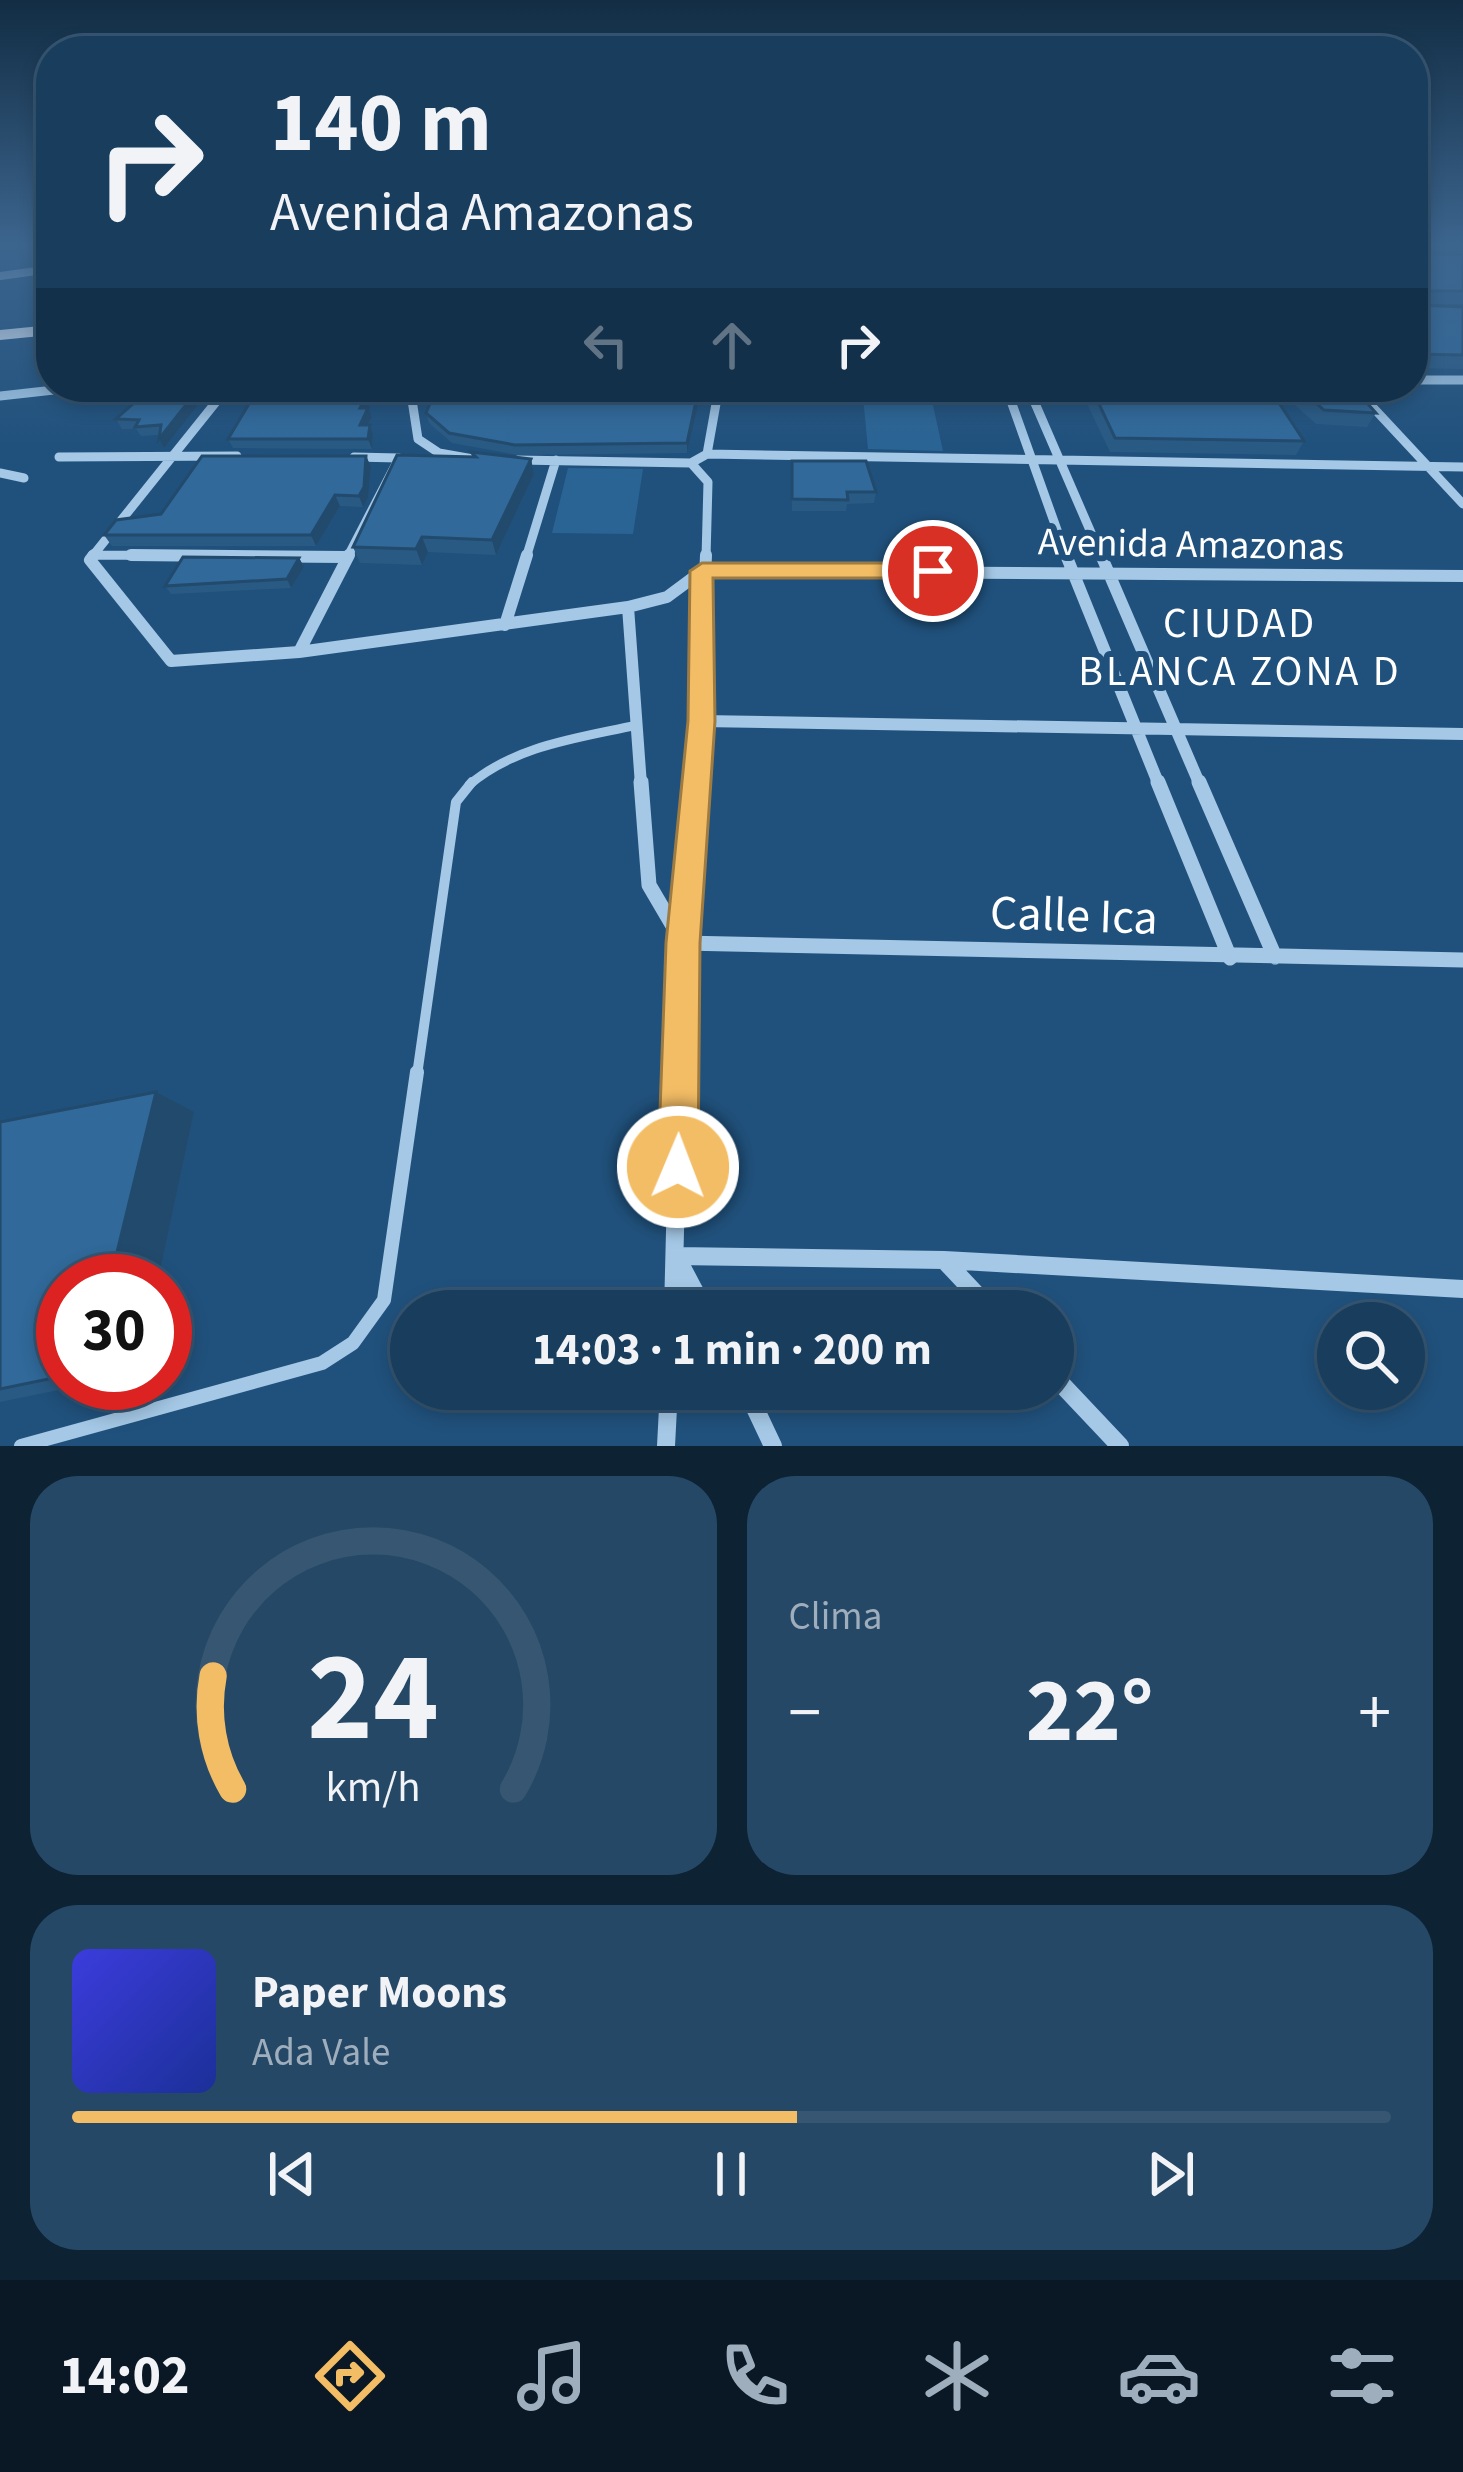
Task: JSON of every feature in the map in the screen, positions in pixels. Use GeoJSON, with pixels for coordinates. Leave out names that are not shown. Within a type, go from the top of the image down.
{"type":"FeatureCollection","features":[{"type":"Feature","properties":{"kind":"main road"},"geometry":{"type":"LineString","coordinates":[[0,335],[36,331]]}},
{"type":"Feature","properties":{"kind":"street"},"geometry":{"type":"LineString","coordinates":[[1428,380],[1463,380]]}},
{"type":"Feature","properties":{"kind":"street"},"geometry":{"type":"LineString","coordinates":[[0,396],[36,392]]}},
{"type":"Feature","properties":{"kind":"street"},"geometry":{"type":"LineString","coordinates":[[216,402],[92,555],[90,565],[171,661],[299,652],[628,607],[667,597],[702,571]]}},
{"type":"Feature","properties":{"kind":"street"},"geometry":{"type":"LineString","coordinates":[[412,402],[418,439],[439,453],[480,460]]}},
{"type":"Feature","properties":{"kind":"street"},"geometry":{"type":"LineString","coordinates":[[707,454],[716,402]]}},
{"type":"Feature","properties":{"kind":"street"},"geometry":{"type":"LineString","coordinates":[[1011,402],[1071,571],[1140,729],[1230,958]]}},
{"type":"Feature","properties":{"kind":"street"},"geometry":{"type":"LineString","coordinates":[[1034,402],[1275,957]]}},
{"type":"Feature","properties":{"kind":"street"},"geometry":{"type":"LineString","coordinates":[[1368,402],[1463,504]]}},
{"type":"Feature","properties":{"kind":"street"},"geometry":{"type":"LineString","coordinates":[[499,460],[691,463],[707,454],[1463,467]]}},
{"type":"Feature","properties":{"kind":"street"},"geometry":{"type":"LineString","coordinates":[[59,457],[240,456]]}},
{"type":"Feature","properties":{"kind":"street"},"geometry":{"type":"LineString","coordinates":[[299,652],[399,458],[331,457]]}},
{"type":"Feature","properties":{"kind":"street"},"geometry":{"type":"LineString","coordinates":[[506,625],[556,460]]}},
{"type":"Feature","properties":{"kind":"street"},"geometry":{"type":"LineString","coordinates":[[675,1290],[683,943],[702,721],[702,571],[708,482],[691,463]]}},
{"type":"Feature","properties":{"kind":"street"},"geometry":{"type":"LineString","coordinates":[[0,473],[24,478]]}},
{"type":"Feature","properties":{"kind":"street"},"geometry":{"type":"LineString","coordinates":[[92,555],[344,557]]}},
{"type":"Feature","properties":{"kind":"street","name":"Avenida Amazonas"},"geometry":{"type":"LineString","coordinates":[[702,571],[1463,576]]}},
{"type":"Feature","properties":{"kind":"street"},"geometry":{"type":"LineString","coordinates":[[628,607],[650,885],[683,943]]}},
{"type":"Feature","properties":{"kind":"street"},"geometry":{"type":"LineString","coordinates":[[702,721],[1463,734]]}},
{"type":"Feature","properties":{"kind":"street","name":"Calle Ica"},"geometry":{"type":"LineString","coordinates":[[683,943],[1463,960]]}},
{"type":"Feature","properties":{"kind":"street"},"geometry":{"type":"LineString","coordinates":[[676,1256],[944,1260],[1463,1288]]}},
{"type":"Feature","properties":{"kind":"street"},"geometry":{"type":"LineString","coordinates":[[676,1256],[694,1290]]}},
{"type":"Feature","properties":{"kind":"street"},"geometry":{"type":"LineString","coordinates":[[944,1260],[972,1290]]}},
{"type":"Feature","properties":{"kind":"street"},"geometry":{"type":"LineString","coordinates":[[1074,1398],[1120,1446]]}},
{"type":"Feature","properties":{"kind":"street"},"geometry":{"type":"LineString","coordinates":[[666,1446],[668,1410]]}},
{"type":"Feature","properties":{"kind":"street"},"geometry":{"type":"LineString","coordinates":[[756,1410],[772,1446]]}},
{"type":"Feature","properties":{"kind":"lane"},"geometry":{"type":"LineString","coordinates":[[21,1446],[322,1364],[353,1343],[384,1300],[456,802],[463,790],[498,763],[637,725]]}},
{"type":"Feature","properties":{"kind":"shaded area"},"geometry":{"type":"Polygon","coordinates":[[[863,402],[932,402],[943,451],[868,449],[863,402]]]}},
{"type":"Feature","properties":{"kind":"shaded area"},"geometry":{"type":"Polygon","coordinates":[[[568,468],[643,469],[633,534],[552,533],[568,468]]]}},
{"type":"Feature","properties":{"kind":"building"},"geometry":{"type":"Polygon","coordinates":[[[1428,310],[1463,310],[1463,355],[1428,354],[1428,310]]]}},
{"type":"Feature","properties":{"kind":"building"},"geometry":{"type":"Polygon","coordinates":[[[135,402],[188,402],[159,439],[161,425],[135,427],[139,420],[116,419],[135,402]]]}},
{"type":"Feature","properties":{"kind":"building"},"geometry":{"type":"Polygon","coordinates":[[[250,402],[363,402],[360,408],[368,408],[360,425],[370,425],[368,439],[228,439],[250,402]]]}},
{"type":"Feature","properties":{"kind":"building"},"geometry":{"type":"Polygon","coordinates":[[[431,402],[696,402],[687,443],[515,445],[449,433],[426,413],[431,402]]]}},
{"type":"Feature","properties":{"kind":"building"},"geometry":{"type":"Polygon","coordinates":[[[1098,402],[1279,403],[1304,441],[1115,438],[1098,402]]]}},
{"type":"Feature","properties":{"kind":"building"},"geometry":{"type":"Polygon","coordinates":[[[1315,402],[1366,402],[1376,413],[1324,410],[1315,402]]]}},
{"type":"Feature","properties":{"kind":"building"},"geometry":{"type":"Polygon","coordinates":[[[471,452],[531,459],[492,540],[422,537],[416,549],[353,547],[397,455],[476,457],[471,452]]]}},
{"type":"Feature","properties":{"kind":"building"},"geometry":{"type":"Polygon","coordinates":[[[202,456],[366,456],[364,487],[359,496],[335,495],[311,535],[104,535],[116,520],[161,514],[202,456]]]}},
{"type":"Feature","properties":{"kind":"building"},"geometry":{"type":"Polygon","coordinates":[[[792,461],[866,461],[876,492],[847,492],[848,500],[792,499],[792,461]]]}},
{"type":"Feature","properties":{"kind":"building"},"geometry":{"type":"Polygon","coordinates":[[[183,557],[299,558],[287,579],[165,586],[183,557]]]}},
{"type":"Feature","properties":{"kind":"building"},"geometry":{"type":"Polygon","coordinates":[[[156,1092],[117,1254],[36,1254],[36,1382],[0,1389],[0,1122],[156,1092]]]}},
{"type":"Feature","properties":{"kind":"district","name":"CIUDAD BLANCA ZONA D"},"geometry":{"type":"Point","coordinates":[1240,646]}},
{"type":"Feature","properties":{"kind":"route"},"geometry":{"type":"LineString","coordinates":[[678,1167],[683,943],[702,721],[702,571],[933,571]]}}]}
